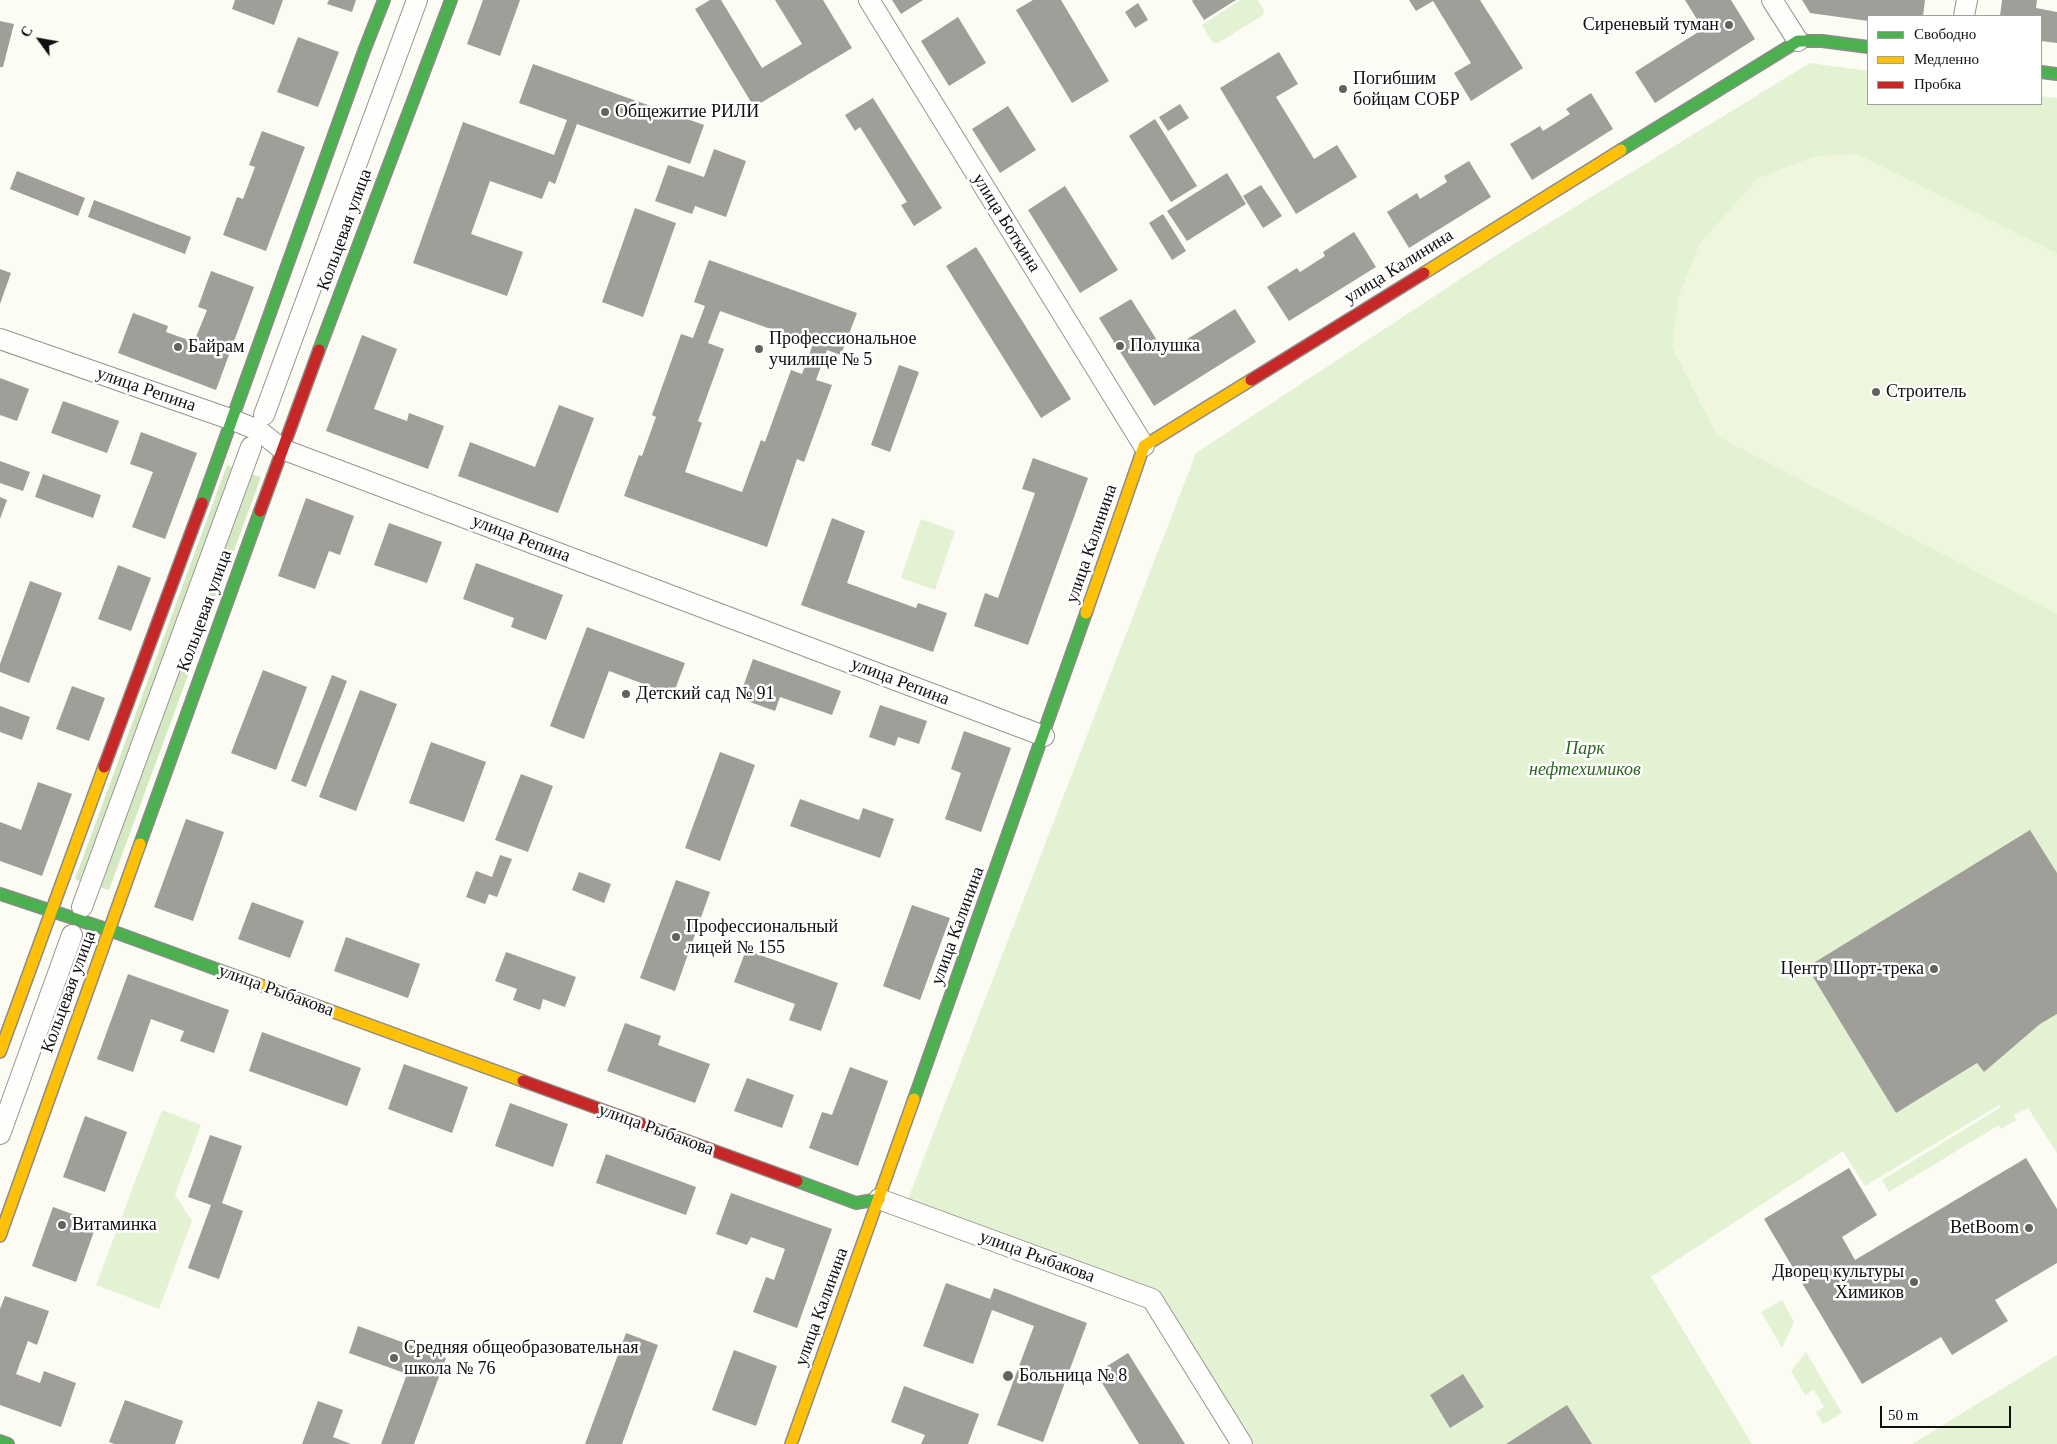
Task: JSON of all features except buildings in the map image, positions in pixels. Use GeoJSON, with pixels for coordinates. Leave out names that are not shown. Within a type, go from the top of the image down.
{"type":"FeatureCollection","features":[{"type":"Feature","properties":{"kind":"street"},"geometry":{"type":"LineString","coordinates":[[0,1052],[50,912],[233,420],[360,60],[384,0]]}},
{"type":"Feature","properties":{"kind":"street"},"geometry":{"type":"LineString","coordinates":[[264,414],[417,0]]}},
{"type":"Feature","properties":{"kind":"street","name":"Кольцевая улица"},"geometry":{"type":"LineString","coordinates":[[0,1236],[282,449],[451,0]]}},
{"type":"Feature","properties":{"kind":"street","name":"улица Боткина"},"geometry":{"type":"LineString","coordinates":[[869,0],[1144,446]]}},
{"type":"Feature","properties":{"kind":"street"},"geometry":{"type":"LineString","coordinates":[[1772,0],[1798,41]]}},
{"type":"Feature","properties":{"kind":"street"},"geometry":{"type":"LineString","coordinates":[[1964,15],[1966,0]]}},
{"type":"Feature","properties":{"kind":"street","name":"улица Калинина"},"geometry":{"type":"LineString","coordinates":[[791,1444],[1044,736],[1144,446],[1798,41],[1822,40],[1867,47]]}},
{"type":"Feature","properties":{"kind":"street"},"geometry":{"type":"LineString","coordinates":[[2042,72],[2057,74]]}},
{"type":"Feature","properties":{"kind":"street","name":"улица Репина"},"geometry":{"type":"LineString","coordinates":[[0,339],[233,420],[258,430],[282,449],[1044,736]]}},
{"type":"Feature","properties":{"kind":"street"},"geometry":{"type":"LineString","coordinates":[[82,906],[251,447]]}},
{"type":"Feature","properties":{"kind":"street","name":"улица Рыбакова"},"geometry":{"type":"LineString","coordinates":[[0,894],[109,930],[856,1204],[879,1199],[1152,1300],[1242,1444]]}},
{"type":"Feature","properties":{"kind":"street"},"geometry":{"type":"LineString","coordinates":[[0,1134],[72,935]]}},
{"type":"Feature","properties":{"kind":"street"},"geometry":{"type":"LineString","coordinates":[[0,1441],[8,1444]]}},
{"type":"Feature","properties":{"kind":"green space"},"geometry":{"type":"Polygon","coordinates":[[[1240,0],[1258,0],[1264,10],[1263,15],[1218,43],[1213,43],[1202,25],[1240,0]]]}},
{"type":"Feature","properties":{"kind":"green space","name":"Парк нефтехимиков"},"geometry":{"type":"Polygon","coordinates":[[[1810,63],[1867,71],[1867,105],[2042,105],[2042,96],[2057,98],[2057,1153],[2028,1108],[2014,1115],[2016,1120],[2001,1129],[1999,1125],[1889,1192],[1882,1180],[2001,1107],[1999,1105],[1865,1186],[1843,1151],[1651,1277],[1752,1444],[1254,1444],[1158,1290],[908,1199],[1196,453],[1503,251],[1810,63]]]}},
{"type":"Feature","properties":{"kind":"green space","name":"Строитель"},"geometry":{"type":"Polygon","coordinates":[[[1857,154],[2057,253],[2057,614],[1717,436],[1672,347],[1678,298],[1700,243],[1758,178],[1816,156],[1857,154]]]}},
{"type":"Feature","properties":{"kind":"green space"},"geometry":{"type":"Polygon","coordinates":[[[227,465],[238,469],[86,883],[75,879],[227,465]]]}},
{"type":"Feature","properties":{"kind":"green space"},"geometry":{"type":"Polygon","coordinates":[[[249,473],[261,477],[109,890],[97,886],[249,473]]]}},
{"type":"Feature","properties":{"kind":"green space"},"geometry":{"type":"Polygon","coordinates":[[[921,519],[955,531],[935,590],[901,578],[921,519]]]}},
{"type":"Feature","properties":{"kind":"green space"},"geometry":{"type":"Polygon","coordinates":[[[162,1110],[201,1125],[175,1195],[192,1221],[159,1309],[96,1285],[162,1110]]]}},
{"type":"Feature","properties":{"kind":"green space"},"geometry":{"type":"Polygon","coordinates":[[[1782,1300],[1794,1322],[1782,1348],[1761,1312],[1782,1300]]]}},
{"type":"Feature","properties":{"kind":"green space"},"geometry":{"type":"Polygon","coordinates":[[[1806,1352],[1842,1413],[1823,1424],[1816,1412],[1824,1407],[1814,1390],[1805,1395],[1791,1371],[1806,1352]]]}},
{"type":"Feature","properties":{"kind":"green space"},"geometry":{"type":"Polygon","coordinates":[[[2057,1355],[2057,1444],[1912,1444],[2057,1355]]]}},
{"type":"Feature","properties":{"kind":"traffic: fast"},"geometry":{"type":"LineString","coordinates":[[202,503],[384,0]]}},
{"type":"Feature","properties":{"kind":"traffic: fast"},"geometry":{"type":"LineString","coordinates":[[319,350],[451,0]]}},
{"type":"Feature","properties":{"kind":"traffic: fast"},"geometry":{"type":"LineString","coordinates":[[1621,150],[1798,41],[1822,41],[1867,47]]}},
{"type":"Feature","properties":{"kind":"traffic: fast"},"geometry":{"type":"LineString","coordinates":[[2042,72],[2057,74]]}},
{"type":"Feature","properties":{"kind":"traffic: fast"},"geometry":{"type":"LineString","coordinates":[[140,844],[260,511]]}},
{"type":"Feature","properties":{"kind":"traffic: fast"},"geometry":{"type":"LineString","coordinates":[[914,1099],[1086,613]]}},
{"type":"Feature","properties":{"kind":"traffic: fast"},"geometry":{"type":"LineString","coordinates":[[0,894],[109,930],[238,977]]}},
{"type":"Feature","properties":{"kind":"traffic: fast"},"geometry":{"type":"LineString","coordinates":[[797,1181],[856,1203],[879,1199]]}},
{"type":"Feature","properties":{"kind":"traffic: fast"},"geometry":{"type":"LineString","coordinates":[[0,1441],[8,1444]]}},
{"type":"Feature","properties":{"kind":"traffic: slow"},"geometry":{"type":"LineString","coordinates":[[1424,273],[1621,150]]}},
{"type":"Feature","properties":{"kind":"traffic: slow"},"geometry":{"type":"LineString","coordinates":[[1086,613],[1144,446],[1251,380]]}},
{"type":"Feature","properties":{"kind":"traffic: slow"},"geometry":{"type":"LineString","coordinates":[[0,1052],[104,767]]}},
{"type":"Feature","properties":{"kind":"traffic: slow"},"geometry":{"type":"LineString","coordinates":[[0,1236],[140,844]]}},
{"type":"Feature","properties":{"kind":"traffic: slow"},"geometry":{"type":"LineString","coordinates":[[238,977],[523,1081]]}},
{"type":"Feature","properties":{"kind":"traffic: slow"},"geometry":{"type":"LineString","coordinates":[[791,1444],[914,1099]]}},
{"type":"Feature","properties":{"kind":"traffic: jam"},"geometry":{"type":"LineString","coordinates":[[1251,380],[1424,273]]}},
{"type":"Feature","properties":{"kind":"traffic: jam"},"geometry":{"type":"LineString","coordinates":[[260,511],[319,350]]}},
{"type":"Feature","properties":{"kind":"traffic: jam"},"geometry":{"type":"LineString","coordinates":[[104,767],[202,503]]}},
{"type":"Feature","properties":{"kind":"traffic: jam"},"geometry":{"type":"LineString","coordinates":[[523,1081],[797,1181]]}},
{"type":"Feature","properties":{"kind":"place","name":"Сиреневый туман"},"geometry":{"type":"Point","coordinates":[1729,25]}},
{"type":"Feature","properties":{"kind":"place","name":"Погибшим бойцам СОБР"},"geometry":{"type":"Point","coordinates":[1343,89]}},
{"type":"Feature","properties":{"kind":"place","name":"Общежитие РИЛИ"},"geometry":{"type":"Point","coordinates":[605,112]}},
{"type":"Feature","properties":{"kind":"place","name":"Полушка"},"geometry":{"type":"Point","coordinates":[1120,346]}},
{"type":"Feature","properties":{"kind":"place","name":"Байрам"},"geometry":{"type":"Point","coordinates":[178,347]}},
{"type":"Feature","properties":{"kind":"place","name":"Профессиональное училище № 5"},"geometry":{"type":"Point","coordinates":[759,349]}},
{"type":"Feature","properties":{"kind":"place","name":"Строитель"},"geometry":{"type":"Point","coordinates":[1876,392]}},
{"type":"Feature","properties":{"kind":"place","name":"Детский сад № 91"},"geometry":{"type":"Point","coordinates":[626,694]}},
{"type":"Feature","properties":{"kind":"place","name":"Профессиональный лицей № 155"},"geometry":{"type":"Point","coordinates":[676,937]}},
{"type":"Feature","properties":{"kind":"place","name":"Центр Шорт-трека"},"geometry":{"type":"Point","coordinates":[1934,969]}},
{"type":"Feature","properties":{"kind":"place","name":"Витаминка"},"geometry":{"type":"Point","coordinates":[62,1225]}},
{"type":"Feature","properties":{"kind":"place","name":"BetBoom"},"geometry":{"type":"Point","coordinates":[2029,1228]}},
{"type":"Feature","properties":{"kind":"place","name":"Дворец культуры Химиков"},"geometry":{"type":"Point","coordinates":[1914,1282]}},
{"type":"Feature","properties":{"kind":"place","name":"Средняя общеобразовательная школа № 76"},"geometry":{"type":"Point","coordinates":[394,1358]}},
{"type":"Feature","properties":{"kind":"place","name":"Больница № 8"},"geometry":{"type":"Point","coordinates":[1008,1376]}}]}
